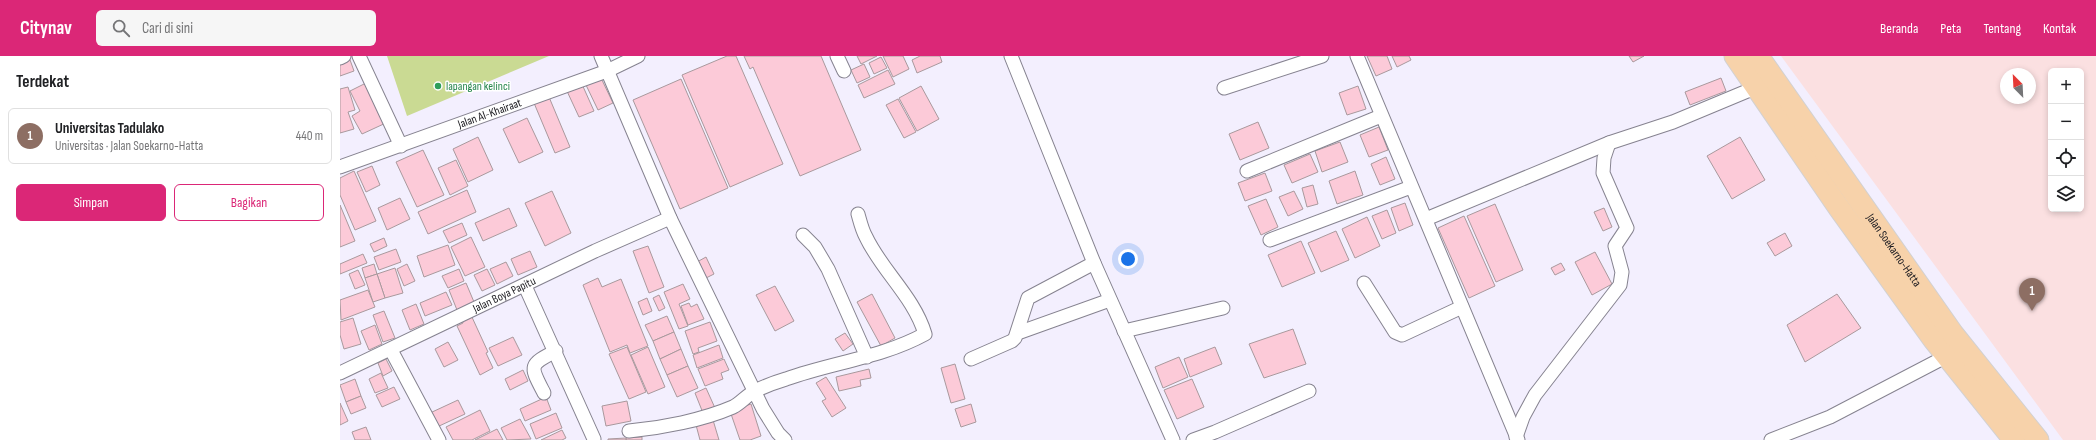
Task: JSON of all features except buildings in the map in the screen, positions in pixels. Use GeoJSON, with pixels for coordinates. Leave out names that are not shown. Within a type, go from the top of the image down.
{"type":"FeatureCollection","features":[{"type":"Feature","properties":{"kind":"main road","name":"Jalan Soekarno-Hatta"},"geometry":{"type":"LineString","coordinates":[[1735,56],[1839,208],[1947,356],[2014,440]]}},
{"type":"Feature","properties":{"kind":"main road","name":"Jalan Soekarno-Hatta"},"geometry":{"type":"LineString","coordinates":[[1758,56],[1953,334],[2038,440]]}},
{"type":"Feature","properties":{"kind":"street"},"geometry":{"type":"LineString","coordinates":[[340,58],[344,56]]}},
{"type":"Feature","properties":{"kind":"street"},"geometry":{"type":"LineString","coordinates":[[359,56],[400,146]]}},
{"type":"Feature","properties":{"kind":"street"},"geometry":{"type":"LineString","coordinates":[[601,56],[670,218],[754,391],[774,427],[785,440]]}},
{"type":"Feature","properties":{"kind":"street","name":"Jalan Al-Khairaat"},"geometry":{"type":"LineString","coordinates":[[340,167],[607,71],[638,56]]}},
{"type":"Feature","properties":{"kind":"street"},"geometry":{"type":"LineString","coordinates":[[837,56],[844,71]]}},
{"type":"Feature","properties":{"kind":"street"},"geometry":{"type":"LineString","coordinates":[[1011,56],[1094,263],[1173,440]]}},
{"type":"Feature","properties":{"kind":"street"},"geometry":{"type":"LineString","coordinates":[[1224,88],[1322,56]]}},
{"type":"Feature","properties":{"kind":"street"},"geometry":{"type":"LineString","coordinates":[[1357,56],[1517,439]]}},
{"type":"Feature","properties":{"kind":"street"},"geometry":{"type":"LineString","coordinates":[[1426,219],[1609,143],[1673,122],[1757,87]]}},
{"type":"Feature","properties":{"kind":"street"},"geometry":{"type":"LineString","coordinates":[[1247,171],[1381,116]]}},
{"type":"Feature","properties":{"kind":"street"},"geometry":{"type":"LineString","coordinates":[[1517,439],[1523,417],[1535,395],[1620,285],[1622,272],[1615,246],[1626,233],[1627,228],[1603,173],[1604,158],[1609,143]]}},
{"type":"Feature","properties":{"kind":"street"},"geometry":{"type":"LineString","coordinates":[[1270,240],[1411,187]]}},
{"type":"Feature","properties":{"kind":"street"},"geometry":{"type":"LineString","coordinates":[[629,431],[651,429],[689,420],[733,406],[754,391],[787,378],[868,358],[904,345],[925,334],[921,322],[907,298],[866,238],[858,214]]}},
{"type":"Feature","properties":{"kind":"street","name":"Jalan Boya Papitu"},"geometry":{"type":"LineString","coordinates":[[340,374],[670,218]]}},
{"type":"Feature","properties":{"kind":"street"},"geometry":{"type":"LineString","coordinates":[[803,235],[815,247],[828,269],[868,358]]}},
{"type":"Feature","properties":{"kind":"street"},"geometry":{"type":"LineString","coordinates":[[971,359],[1012,341],[1018,333],[1028,298],[1094,263]]}},
{"type":"Feature","properties":{"kind":"street"},"geometry":{"type":"LineString","coordinates":[[1364,283],[1395,332],[1402,335],[1462,307]]}},
{"type":"Feature","properties":{"kind":"street"},"geometry":{"type":"LineString","coordinates":[[525,286],[594,439]]}},
{"type":"Feature","properties":{"kind":"street"},"geometry":{"type":"LineString","coordinates":[[1018,333],[1110,300]]}},
{"type":"Feature","properties":{"kind":"street"},"geometry":{"type":"LineString","coordinates":[[1124,331],[1223,308]]}},
{"type":"Feature","properties":{"kind":"street"},"geometry":{"type":"LineString","coordinates":[[391,350],[439,440]]}},
{"type":"Feature","properties":{"kind":"street"},"geometry":{"type":"LineString","coordinates":[[544,393],[535,375],[533,366],[536,362],[556,352]]}},
{"type":"Feature","properties":{"kind":"street"},"geometry":{"type":"LineString","coordinates":[[1771,440],[1830,418],[1947,356]]}},
{"type":"Feature","properties":{"kind":"street"},"geometry":{"type":"LineString","coordinates":[[1193,440],[1309,391]]}},
{"type":"Feature","properties":{"kind":"shaded area"},"geometry":{"type":"Polygon","coordinates":[[[1781,56],[2096,56],[2096,440],[2063,440],[1781,56]]]}},
{"type":"Feature","properties":{"kind":"green space","name":"lapangan kelinci"},"geometry":{"type":"Polygon","coordinates":[[[387,56],[549,56],[407,116],[387,56]]]}},
{"type":"Feature","properties":{"kind":"place","name":"lapangan kelinci"},"geometry":{"type":"Point","coordinates":[438,86]}},
{"type":"Feature","properties":{"kind":"place","name":"Universitas Tadulako"},"geometry":{"type":"Point","coordinates":[2032,311]}}]}
